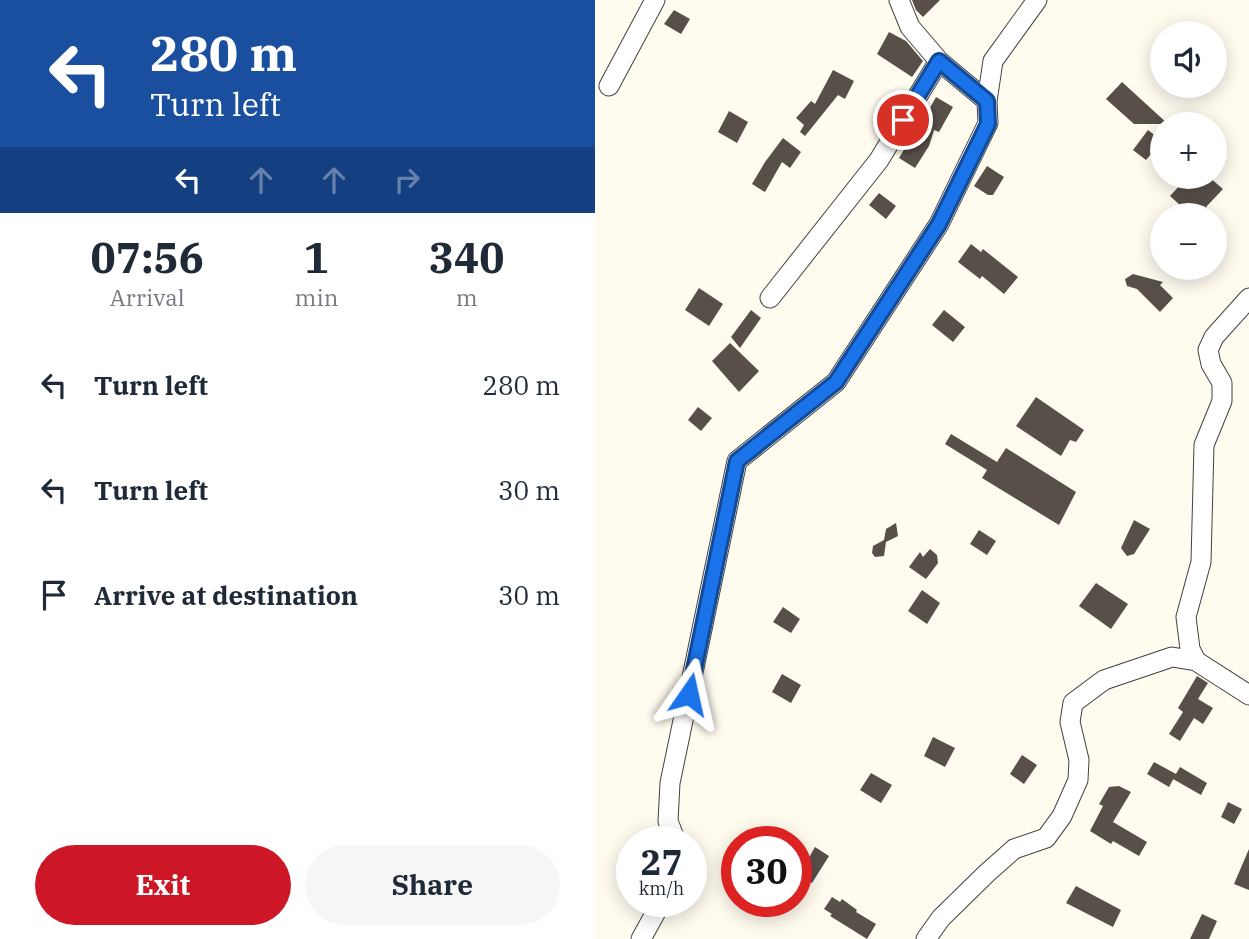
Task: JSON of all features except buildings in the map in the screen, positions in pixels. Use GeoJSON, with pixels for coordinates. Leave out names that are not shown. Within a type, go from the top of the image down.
{"type":"FeatureCollection","features":[{"type":"Feature","properties":{"kind":"street"},"geometry":{"type":"LineString","coordinates":[[609,86],[655,0]]}},
{"type":"Feature","properties":{"kind":"street"},"geometry":{"type":"LineString","coordinates":[[899,0],[910,27],[939,61],[987,101]]}},
{"type":"Feature","properties":{"kind":"street"},"geometry":{"type":"LineString","coordinates":[[670,826],[670,783],[737,461],[836,382],[939,224],[988,124],[987,101],[993,61],[1037,0]]}},
{"type":"Feature","properties":{"kind":"street"},"geometry":{"type":"LineString","coordinates":[[770,298],[879,160],[939,61]]}},
{"type":"Feature","properties":{"kind":"street"},"geometry":{"type":"LineString","coordinates":[[1196,661],[1190,649],[1186,617],[1201,562],[1204,445],[1222,401],[1222,383],[1211,364],[1208,351],[1214,337],[1249,298]]}},
{"type":"Feature","properties":{"kind":"street"},"geometry":{"type":"LineString","coordinates":[[926,939],[941,918],[987,873],[1014,849],[1046,838],[1062,816],[1078,780],[1079,760],[1070,722],[1073,703],[1104,680],[1172,657],[1196,661],[1249,695]]}},
{"type":"Feature","properties":{"kind":"street"},"geometry":{"type":"LineString","coordinates":[[641,939],[653,917]]}},
{"type":"Feature","properties":{"kind":"route"},"geometry":{"type":"LineString","coordinates":[[689,694],[737,461],[836,382],[939,224],[988,124],[987,101],[939,61],[903,120]]}}]}
